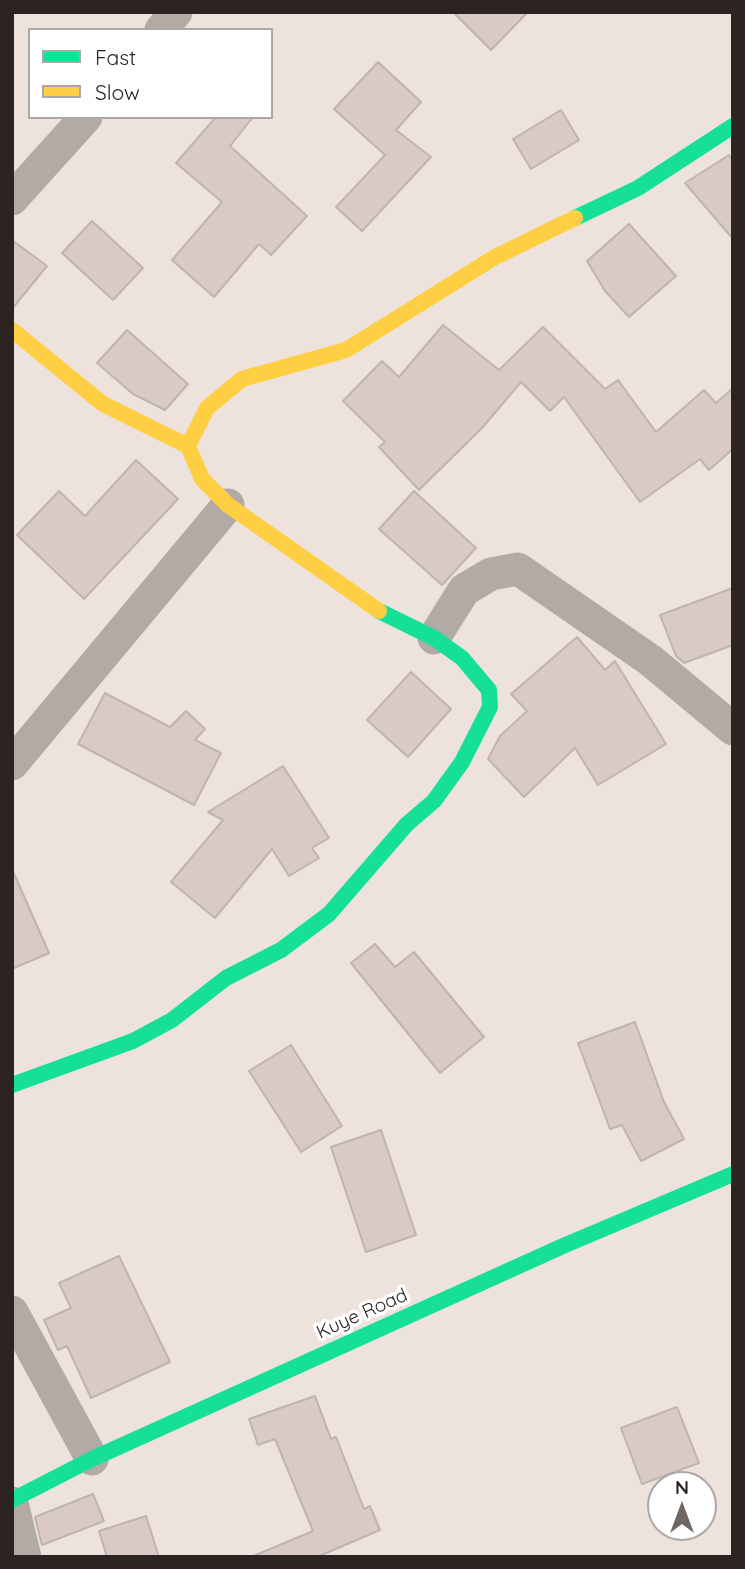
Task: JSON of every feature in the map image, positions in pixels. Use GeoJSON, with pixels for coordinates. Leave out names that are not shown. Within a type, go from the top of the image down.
{"type":"FeatureCollection","features":[{"type":"Feature","properties":{"kind":"street"},"geometry":{"type":"LineString","coordinates":[[163,28],[176,12]]}},
{"type":"Feature","properties":{"kind":"street"},"geometry":{"type":"LineString","coordinates":[[12,199],[84,119]]}},
{"type":"Feature","properties":{"kind":"street"},"geometry":{"type":"LineString","coordinates":[[188,446],[207,408],[242,379],[346,350],[495,257],[638,188],[733,126]]}},
{"type":"Feature","properties":{"kind":"street"},"geometry":{"type":"LineString","coordinates":[[12,330],[103,404],[188,446],[202,478],[229,505],[372,607],[434,638],[476,671],[489,690],[490,707],[462,762],[434,801],[407,824],[350,894],[329,914],[281,950],[226,978],[172,1020],[134,1041],[12,1085]]}},
{"type":"Feature","properties":{"kind":"street"},"geometry":{"type":"LineString","coordinates":[[12,764],[229,505]]}},
{"type":"Feature","properties":{"kind":"street"},"geometry":{"type":"LineString","coordinates":[[434,638],[464,590],[491,574],[518,569],[650,660],[733,729]]}},
{"type":"Feature","properties":{"kind":"street","name":"Kuye Road"},"geometry":{"type":"LineString","coordinates":[[12,1502],[92,1459],[564,1246],[733,1174]]}},
{"type":"Feature","properties":{"kind":"street"},"geometry":{"type":"LineString","coordinates":[[12,1312],[92,1459]]}},
{"type":"Feature","properties":{"kind":"street"},"geometry":{"type":"LineString","coordinates":[[12,1502],[25,1557]]}},
{"type":"Feature","properties":{"kind":"building"},"geometry":{"type":"Polygon","coordinates":[[[453,12],[528,12],[491,50],[453,12]]]}},
{"type":"Feature","properties":{"kind":"building"},"geometry":{"type":"Polygon","coordinates":[[[378,62],[421,102],[396,130],[431,157],[362,231],[336,207],[385,155],[334,109],[378,62]]]}},
{"type":"Feature","properties":{"kind":"building"},"geometry":{"type":"Polygon","coordinates":[[[561,110],[579,140],[531,169],[513,139],[561,110]]]}},
{"type":"Feature","properties":{"kind":"building"},"geometry":{"type":"Polygon","coordinates":[[[214,119],[251,119],[230,146],[307,216],[271,255],[259,244],[214,297],[172,260],[222,202],[176,163],[214,119]]]}},
{"type":"Feature","properties":{"kind":"building"},"geometry":{"type":"Polygon","coordinates":[[[729,155],[733,160],[733,239],[685,183],[729,155]]]}},
{"type":"Feature","properties":{"kind":"building"},"geometry":{"type":"Polygon","coordinates":[[[92,221],[143,268],[113,300],[62,253],[92,221]]]}},
{"type":"Feature","properties":{"kind":"building"},"geometry":{"type":"Polygon","coordinates":[[[629,224],[676,276],[629,317],[605,291],[587,261],[629,224]]]}},
{"type":"Feature","properties":{"kind":"building"},"geometry":{"type":"Polygon","coordinates":[[[12,240],[47,266],[12,309],[12,240]]]}},
{"type":"Feature","properties":{"kind":"building"},"geometry":{"type":"Polygon","coordinates":[[[443,325],[499,370],[543,327],[605,389],[618,380],[656,432],[704,390],[716,403],[733,388],[733,449],[709,470],[700,459],[640,502],[564,397],[550,411],[521,382],[483,427],[419,490],[379,447],[385,442],[343,401],[382,361],[399,377],[443,325]]]}},
{"type":"Feature","properties":{"kind":"building"},"geometry":{"type":"Polygon","coordinates":[[[127,330],[188,384],[165,410],[133,394],[97,363],[127,330]]]}},
{"type":"Feature","properties":{"kind":"building"},"geometry":{"type":"Polygon","coordinates":[[[136,460],[178,499],[84,599],[17,535],[59,491],[85,516],[136,460]]]}},
{"type":"Feature","properties":{"kind":"building"},"geometry":{"type":"Polygon","coordinates":[[[414,491],[476,548],[442,585],[379,529],[414,491]]]}},
{"type":"Feature","properties":{"kind":"building"},"geometry":{"type":"Polygon","coordinates":[[[733,588],[733,645],[684,663],[676,656],[660,615],[733,588]]]}},
{"type":"Feature","properties":{"kind":"building"},"geometry":{"type":"Polygon","coordinates":[[[577,637],[605,670],[615,661],[666,744],[598,785],[575,748],[524,797],[488,759],[500,736],[527,711],[511,694],[577,637]]]}},
{"type":"Feature","properties":{"kind":"building"},"geometry":{"type":"Polygon","coordinates":[[[411,672],[451,709],[408,757],[367,720],[411,672]]]}},
{"type":"Feature","properties":{"kind":"building"},"geometry":{"type":"Polygon","coordinates":[[[105,693],[170,727],[186,711],[205,729],[195,740],[221,753],[194,805],[78,744],[105,693]]]}},
{"type":"Feature","properties":{"kind":"building"},"geometry":{"type":"Polygon","coordinates":[[[283,766],[329,838],[312,848],[319,858],[289,876],[272,849],[215,918],[171,882],[223,820],[208,812],[283,766]]]}},
{"type":"Feature","properties":{"kind":"building"},"geometry":{"type":"Polygon","coordinates":[[[12,869],[49,953],[12,969],[12,869]]]}},
{"type":"Feature","properties":{"kind":"building"},"geometry":{"type":"Polygon","coordinates":[[[375,944],[395,967],[414,952],[484,1037],[440,1073],[351,963],[375,944]]]}},
{"type":"Feature","properties":{"kind":"building"},"geometry":{"type":"Polygon","coordinates":[[[635,1022],[664,1102],[684,1139],[641,1161],[622,1125],[610,1129],[578,1043],[635,1022]]]}},
{"type":"Feature","properties":{"kind":"building"},"geometry":{"type":"Polygon","coordinates":[[[291,1045],[342,1126],[301,1152],[249,1071],[291,1045]]]}},
{"type":"Feature","properties":{"kind":"building"},"geometry":{"type":"Polygon","coordinates":[[[381,1130],[416,1235],[366,1252],[331,1147],[381,1130]]]}},
{"type":"Feature","properties":{"kind":"building"},"geometry":{"type":"Polygon","coordinates":[[[119,1256],[170,1362],[91,1398],[67,1346],[58,1350],[44,1320],[71,1308],[59,1283],[119,1256]]]}},
{"type":"Feature","properties":{"kind":"building"},"geometry":{"type":"Polygon","coordinates":[[[315,1396],[331,1439],[336,1437],[364,1509],[370,1506],[380,1530],[317,1557],[251,1557],[313,1531],[275,1439],[258,1445],[249,1419],[315,1396]]]}},
{"type":"Feature","properties":{"kind":"building"},"geometry":{"type":"Polygon","coordinates":[[[677,1407],[699,1463],[677,1471],[647,1471],[647,1482],[642,1484],[621,1428],[677,1407]]]}},
{"type":"Feature","properties":{"kind":"building"},"geometry":{"type":"Polygon","coordinates":[[[93,1494],[104,1521],[42,1545],[35,1517],[93,1494]]]}},
{"type":"Feature","properties":{"kind":"building"},"geometry":{"type":"Polygon","coordinates":[[[146,1516],[159,1557],[107,1557],[99,1531],[146,1516]]]}},
{"type":"Feature","properties":{"kind":"traffic: fast"},"geometry":{"type":"LineString","coordinates":[[575,218],[638,188],[733,126]]}},
{"type":"Feature","properties":{"kind":"traffic: fast"},"geometry":{"type":"LineString","coordinates":[[12,1085],[133,1041],[172,1020],[226,978],[281,950],[329,914],[407,824],[434,801],[462,762],[490,707],[489,690],[462,658],[434,638],[379,611]]}},
{"type":"Feature","properties":{"kind":"traffic: fast"},"geometry":{"type":"LineString","coordinates":[[12,1500],[92,1459],[563,1246],[733,1174]]}},
{"type":"Feature","properties":{"kind":"traffic: slow"},"geometry":{"type":"LineString","coordinates":[[188,446],[207,408],[242,379],[346,350],[495,257],[575,218]]}},
{"type":"Feature","properties":{"kind":"traffic: slow"},"geometry":{"type":"LineString","coordinates":[[12,330],[103,404],[188,446],[202,479],[228,505],[379,611]]}}]}
